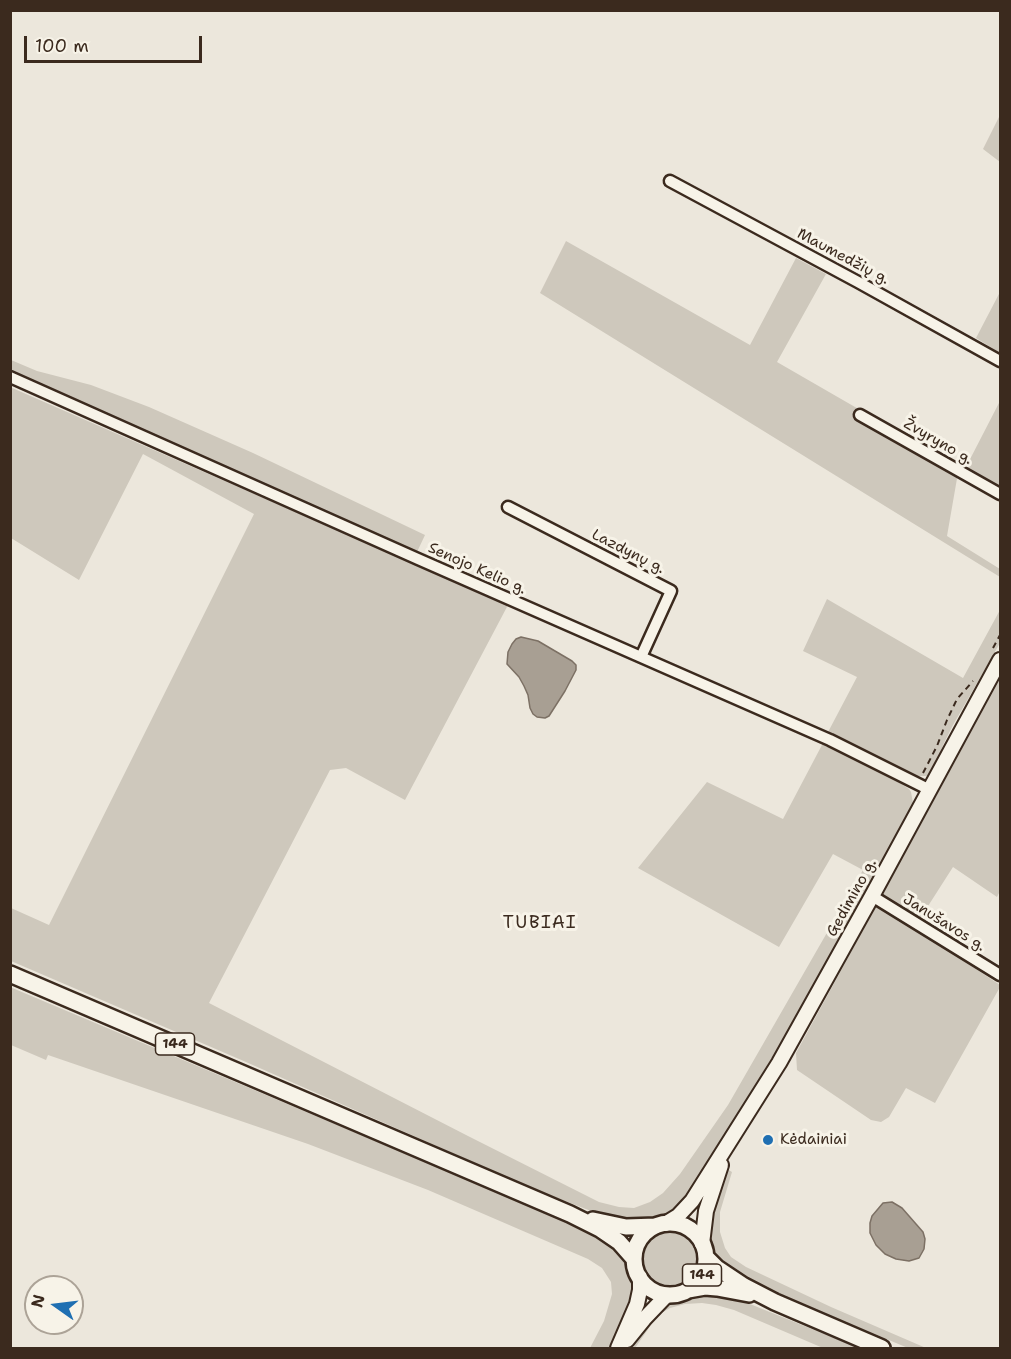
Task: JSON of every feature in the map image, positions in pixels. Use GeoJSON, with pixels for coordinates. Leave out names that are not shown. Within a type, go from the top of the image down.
{"type":"FeatureCollection","features":[{"type":"Feature","properties":{"kind":"main road","name":"Gedimino g."},"geometry":{"type":"LineString","coordinates":[[726,1148],[782,1057],[872,896],[923,787],[995,657]]}},
{"type":"Feature","properties":{"kind":"main road","name":"144"},"geometry":{"type":"LineString","coordinates":[[10,974],[570,1214],[600,1229],[619,1242],[634,1259],[636,1269],[645,1285],[653,1290],[667,1295],[688,1290],[703,1272],[704,1250]]}},
{"type":"Feature","properties":{"kind":"main road"},"geometry":{"type":"LineString","coordinates":[[634,1259],[635,1251],[643,1235],[678,1216],[692,1201],[726,1148]]}},
{"type":"Feature","properties":{"kind":"main road"},"geometry":{"type":"LineString","coordinates":[[704,1250],[706,1210],[726,1148]]}},
{"type":"Feature","properties":{"kind":"main road","name":"144"},"geometry":{"type":"LineString","coordinates":[[570,1214],[618,1226],[681,1225],[688,1228],[695,1233],[717,1268],[744,1286],[775,1302],[882,1348]]}},
{"type":"Feature","properties":{"kind":"main road"},"geometry":{"type":"LineString","coordinates":[[619,1348],[637,1304],[640,1277]]}},
{"type":"Feature","properties":{"kind":"main road","name":"144"},"geometry":{"type":"LineString","coordinates":[[688,1290],[705,1287],[727,1288],[775,1302]]}},
{"type":"Feature","properties":{"kind":"main road"},"geometry":{"type":"LineString","coordinates":[[619,1348],[667,1295]]}},
{"type":"Feature","properties":{"kind":"street","name":"Maumedžių g."},"geometry":{"type":"LineString","coordinates":[[670,181],[1000,361]]}},
{"type":"Feature","properties":{"kind":"street","name":"Senojo Kelio g."},"geometry":{"type":"LineString","coordinates":[[10,377],[418,560],[830,740],[923,787]]}},
{"type":"Feature","properties":{"kind":"street","name":"Žvyryno g."},"geometry":{"type":"LineString","coordinates":[[860,415],[1000,495]]}},
{"type":"Feature","properties":{"kind":"street","name":"Lazdynų g."},"geometry":{"type":"LineString","coordinates":[[508,507],[671,591],[641,657]]}},
{"type":"Feature","properties":{"kind":"street","name":"Janušavos g."},"geometry":{"type":"LineString","coordinates":[[872,896],[1000,975]]}},
{"type":"Feature","properties":{"kind":"path"},"geometry":{"type":"LineString","coordinates":[[995,657],[1000,635]]}},
{"type":"Feature","properties":{"kind":"path"},"geometry":{"type":"LineString","coordinates":[[923,787],[957,699],[975,679]]}},
{"type":"Feature","properties":{"kind":"shaded area"},"geometry":{"type":"Polygon","coordinates":[[[1000,115],[1000,162],[983,149],[1000,115]]]}},
{"type":"Feature","properties":{"kind":"shaded area"},"geometry":{"type":"Polygon","coordinates":[[[566,241],[750,345],[796,258],[826,274],[777,362],[959,467],[947,536],[1000,569],[1000,577],[540,293],[566,241]]]}},
{"type":"Feature","properties":{"kind":"shaded area"},"geometry":{"type":"Polygon","coordinates":[[[1000,292],[1000,353],[976,338],[1000,292]]]}},
{"type":"Feature","properties":{"kind":"shaded area"},"geometry":{"type":"Polygon","coordinates":[[[11,360],[37,371],[91,385],[149,407],[253,453],[425,535],[417,552],[11,371],[11,360]]]}},
{"type":"Feature","properties":{"kind":"shaded area"},"geometry":{"type":"Polygon","coordinates":[[[10,387],[508,605],[405,800],[346,768],[330,770],[209,1003],[599,1202],[634,1208],[650,1202],[663,1193],[680,1174],[728,1105],[863,870],[833,854],[779,947],[638,868],[707,782],[783,819],[823,743],[883,772],[909,789],[913,803],[909,812],[775,1054],[693,1193],[671,1216],[646,1223],[604,1216],[534,1189],[11,961],[11,908],[49,925],[254,514],[143,454],[79,580],[11,538],[10,387]]]}},
{"type":"Feature","properties":{"kind":"shaded area"},"geometry":{"type":"Polygon","coordinates":[[[1000,401],[1000,488],[966,467],[1000,401]]]}},
{"type":"Feature","properties":{"kind":"shaded area"},"geometry":{"type":"Polygon","coordinates":[[[827,599],[963,678],[1000,610],[1000,643],[953,725],[934,768],[927,776],[915,776],[827,734],[857,677],[803,651],[827,599]]]}},
{"type":"Feature","properties":{"kind":"shaded area"},"geometry":{"type":"Polygon","coordinates":[[[521,637],[538,641],[576,665],[576,670],[565,691],[549,716],[545,718],[533,714],[524,686],[507,664],[508,652],[512,644],[521,637]]]}},
{"type":"Feature","properties":{"kind":"shaded area"},"geometry":{"type":"Polygon","coordinates":[[[1000,679],[1000,891],[997,897],[953,867],[914,928],[1000,987],[935,1103],[906,1088],[889,1117],[881,1122],[871,1120],[797,1070],[796,1053],[1000,679]]]}},
{"type":"Feature","properties":{"kind":"shaded area"},"geometry":{"type":"Polygon","coordinates":[[[10,987],[572,1224],[615,1245],[629,1260],[632,1267],[634,1294],[612,1348],[590,1348],[604,1321],[612,1294],[611,1282],[602,1268],[588,1259],[428,1190],[308,1144],[48,1055],[46,1060],[11,1045],[10,987]]]}},
{"type":"Feature","properties":{"kind":"shaded area"},"geometry":{"type":"Polygon","coordinates":[[[727,1169],[732,1172],[720,1212],[720,1232],[725,1248],[731,1257],[746,1267],[831,1307],[926,1348],[908,1348],[762,1287],[726,1268],[712,1247],[709,1220],[727,1169]]]}},
{"type":"Feature","properties":{"kind":"shaded area"},"geometry":{"type":"Polygon","coordinates":[[[892,1202],[902,1208],[923,1232],[924,1249],[919,1258],[909,1261],[885,1254],[876,1245],[870,1233],[872,1216],[883,1203],[892,1202]]]}},
{"type":"Feature","properties":{"kind":"shaded area"},"geometry":{"type":"Polygon","coordinates":[[[672,1229],[683,1231],[696,1242],[701,1258],[699,1269],[688,1282],[672,1287],[661,1285],[648,1274],[643,1258],[645,1247],[656,1234],[672,1229]]]}},
{"type":"Feature","properties":{"kind":"shaded area"},"geometry":{"type":"Polygon","coordinates":[[[711,1294],[750,1304],[859,1348],[823,1348],[734,1310],[702,1303],[670,1308],[658,1315],[635,1348],[628,1348],[653,1312],[667,1302],[711,1294]]]}},
{"type":"Feature","properties":{"kind":"place","name":"Kėdainiai"},"geometry":{"type":"Point","coordinates":[768,1140]}},
{"type":"Feature","properties":{"kind":"district","name":"TUBIAI"},"geometry":{"type":"Point","coordinates":[540,923]}}]}
